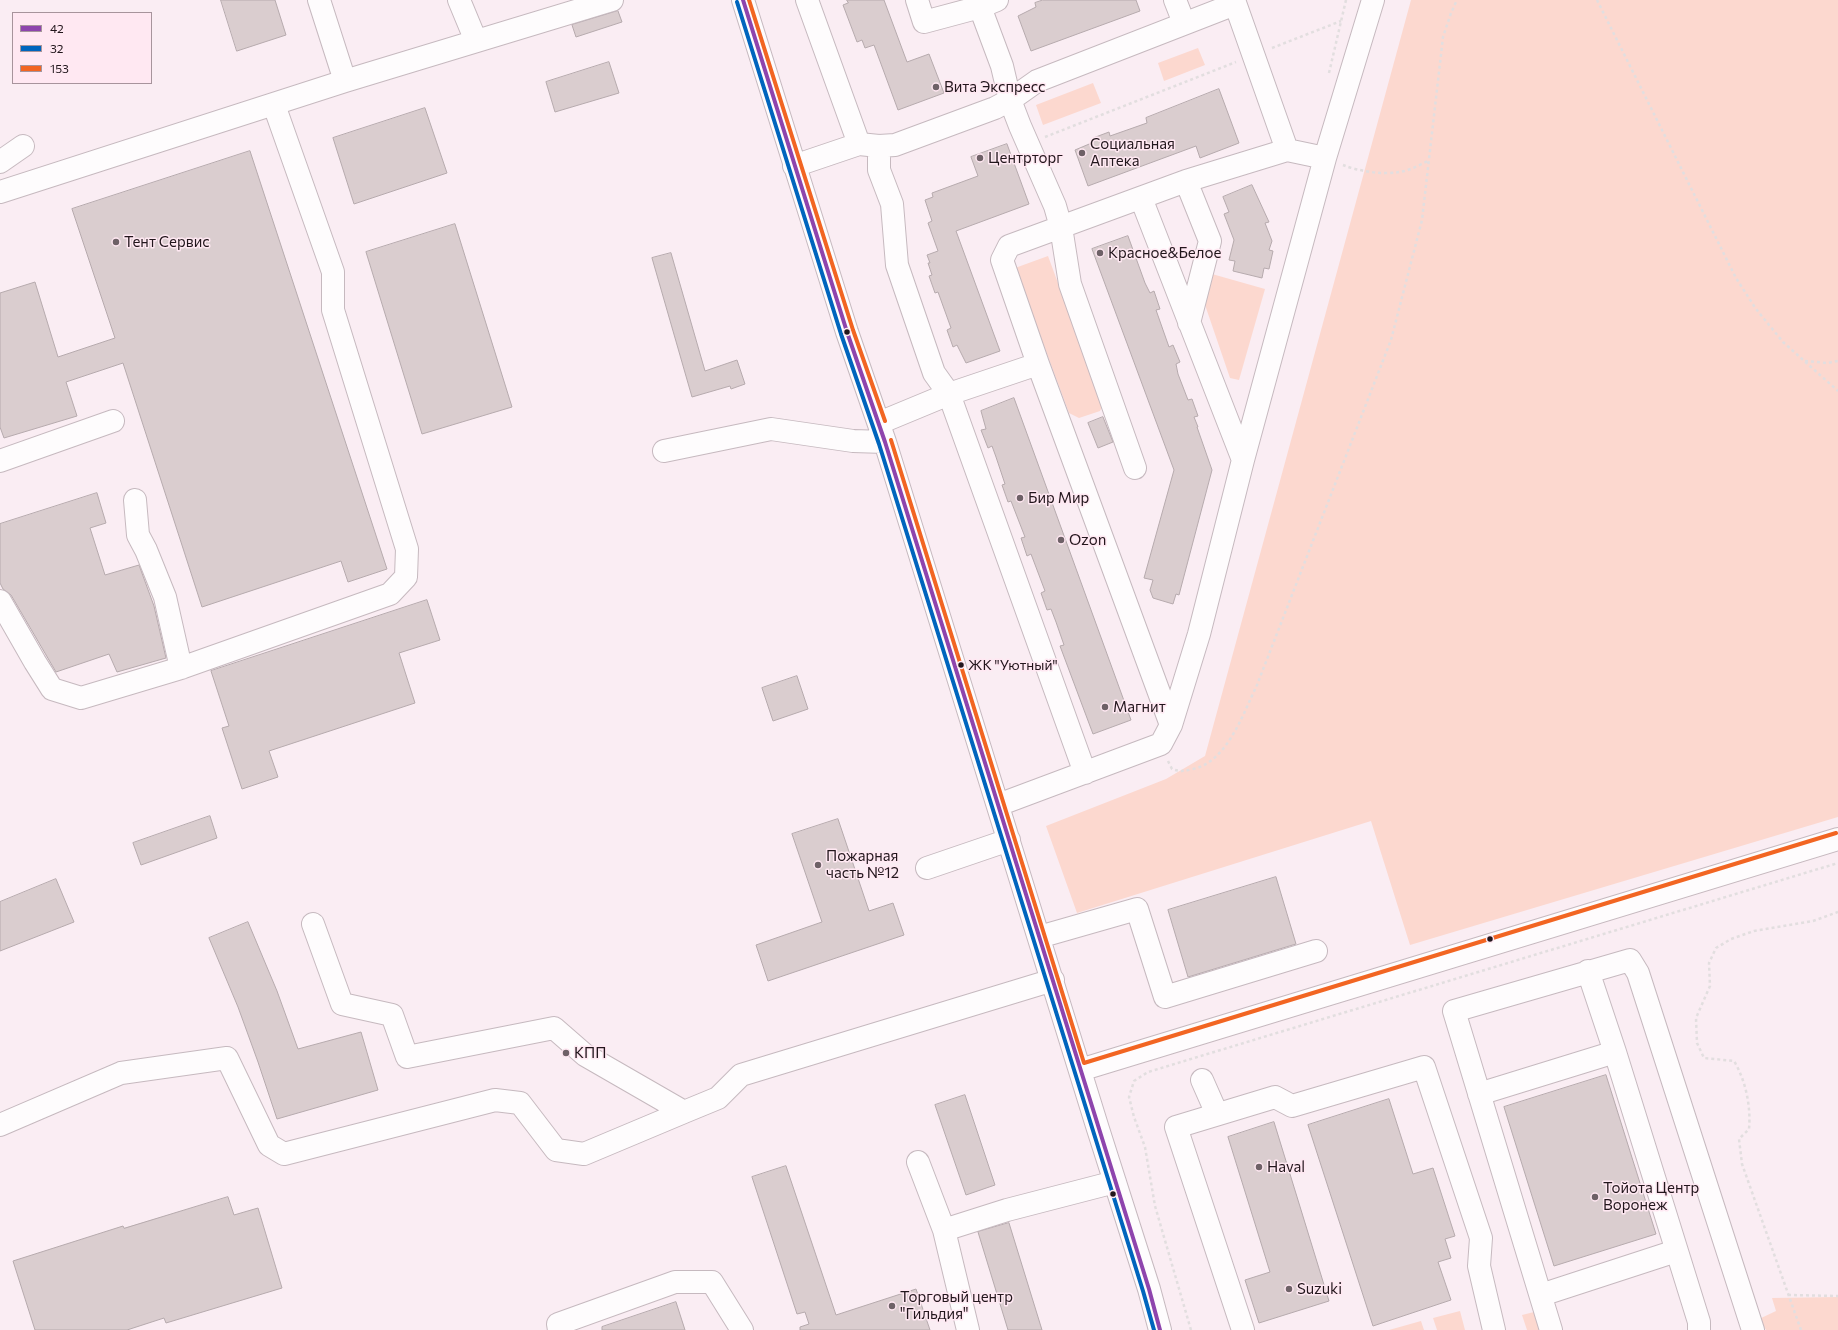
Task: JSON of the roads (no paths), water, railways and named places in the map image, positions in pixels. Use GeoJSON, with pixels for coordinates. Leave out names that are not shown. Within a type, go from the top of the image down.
{"type":"FeatureCollection","features":[{"type":"Feature","properties":{"kind":"street"},"geometry":{"type":"LineString","coordinates":[[320,0],[345,81]]}},
{"type":"Feature","properties":{"kind":"street"},"geometry":{"type":"LineString","coordinates":[[459,0],[476,41]]}},
{"type":"Feature","properties":{"kind":"street"},"geometry":{"type":"LineString","coordinates":[[0,192],[345,81],[476,41],[580,5],[612,0]]}},
{"type":"Feature","properties":{"kind":"street"},"geometry":{"type":"LineString","coordinates":[[743,0],[847,332],[882,432],[1149,1289],[1160,1330]]}},
{"type":"Feature","properties":{"kind":"street"},"geometry":{"type":"LineString","coordinates":[[807,0],[869,145],[892,204],[897,265],[934,373],[949,394],[1085,773]]}},
{"type":"Feature","properties":{"kind":"street"},"geometry":{"type":"LineString","coordinates":[[917,0],[924,22],[988,4],[1010,100],[1055,206],[1061,227],[1070,284],[1135,468]]}},
{"type":"Feature","properties":{"kind":"street"},"geometry":{"type":"LineString","coordinates":[[1175,0],[1184,23]]}},
{"type":"Feature","properties":{"kind":"street"},"geometry":{"type":"LineString","coordinates":[[998,805],[1161,744],[1172,725],[1199,634],[1243,460],[1325,158],[1373,0]]}},
{"type":"Feature","properties":{"kind":"street"},"geometry":{"type":"LineString","coordinates":[[794,166],[869,145],[894,145],[995,108],[1010,100],[1037,81],[1235,2],[1287,150]]}},
{"type":"Feature","properties":{"kind":"street"},"geometry":{"type":"LineString","coordinates":[[0,601],[52,689],[81,698],[181,668],[390,594],[406,577],[407,550],[333,310],[332,272],[274,105]]}},
{"type":"Feature","properties":{"kind":"street"},"geometry":{"type":"LineString","coordinates":[[0,162],[23,146]]}},
{"type":"Feature","properties":{"kind":"street"},"geometry":{"type":"LineString","coordinates":[[1172,725],[1038,364],[1002,260],[1009,246],[1186,181],[1287,150],[1325,158]]}},
{"type":"Feature","properties":{"kind":"street"},"geometry":{"type":"LineString","coordinates":[[1186,181],[1210,241],[1189,323]]}},
{"type":"Feature","properties":{"kind":"street"},"geometry":{"type":"LineString","coordinates":[[1141,198],[1243,460]]}},
{"type":"Feature","properties":{"kind":"street"},"geometry":{"type":"LineString","coordinates":[[664,451],[771,429],[853,441],[882,432],[949,394],[1038,364]]}},
{"type":"Feature","properties":{"kind":"street"},"geometry":{"type":"LineString","coordinates":[[0,461],[113,422]]}},
{"type":"Feature","properties":{"kind":"street"},"geometry":{"type":"LineString","coordinates":[[135,500],[138,535],[146,550],[165,597],[181,668]]}},
{"type":"Feature","properties":{"kind":"street"},"geometry":{"type":"LineString","coordinates":[[1080,1070],[1838,839]]}},
{"type":"Feature","properties":{"kind":"street"},"geometry":{"type":"LineString","coordinates":[[927,868],[1009,840]]}},
{"type":"Feature","properties":{"kind":"street"},"geometry":{"type":"LineString","coordinates":[[1039,937],[1137,909],[1165,997],[1316,951]]}},
{"type":"Feature","properties":{"kind":"street"},"geometry":{"type":"LineString","coordinates":[[313,924],[342,1004],[392,1015],[407,1057],[554,1028],[585,1055],[684,1112]]}},
{"type":"Feature","properties":{"kind":"street"},"geometry":{"type":"LineString","coordinates":[[1551,1330],[1454,1011],[1630,960],[1638,973],[1753,1330]]}},
{"type":"Feature","properties":{"kind":"street"},"geometry":{"type":"LineString","coordinates":[[1588,971],[1615,1052],[1699,1322],[1699,1330]]}},
{"type":"Feature","properties":{"kind":"street"},"geometry":{"type":"LineString","coordinates":[[0,1125],[121,1073],[227,1058],[268,1144],[284,1154],[495,1100],[520,1103],[556,1150],[584,1154],[718,1098],[741,1075],[1053,980]]}},
{"type":"Feature","properties":{"kind":"street"},"geometry":{"type":"LineString","coordinates":[[1479,1094],[1615,1052]]}},
{"type":"Feature","properties":{"kind":"street"},"geometry":{"type":"LineString","coordinates":[[1243,1330],[1176,1127],[1275,1097],[1292,1106],[1424,1066],[1481,1238],[1479,1266],[1494,1330]]}},
{"type":"Feature","properties":{"kind":"street"},"geometry":{"type":"LineString","coordinates":[[1202,1080],[1217,1114]]}},
{"type":"Feature","properties":{"kind":"street"},"geometry":{"type":"LineString","coordinates":[[918,1162],[944,1230],[968,1330]]}},
{"type":"Feature","properties":{"kind":"street"},"geometry":{"type":"LineString","coordinates":[[944,1230],[1007,1210],[1115,1182]]}},
{"type":"Feature","properties":{"kind":"street"},"geometry":{"type":"LineString","coordinates":[[1541,1295],[1676,1251]]}},
{"type":"Feature","properties":{"kind":"street"},"geometry":{"type":"LineString","coordinates":[[559,1330],[558,1324],[675,1282],[712,1282],[742,1330]]}},
{"type":"Feature","properties":{"kind":"place","name":"Вита Экспресс"},"geometry":{"type":"Point","coordinates":[936,87]}},
{"type":"Feature","properties":{"kind":"place","name":"Социальная Аптека"},"geometry":{"type":"Point","coordinates":[1082,153]}},
{"type":"Feature","properties":{"kind":"place","name":"Центрторг"},"geometry":{"type":"Point","coordinates":[980,158]}},
{"type":"Feature","properties":{"kind":"place","name":"Тент Сервис"},"geometry":{"type":"Point","coordinates":[116,242]}},
{"type":"Feature","properties":{"kind":"place","name":"Красное&Белое"},"geometry":{"type":"Point","coordinates":[1100,253]}},
{"type":"Feature","properties":{"kind":"place","name":"Бир Мир"},"geometry":{"type":"Point","coordinates":[1020,498]}},
{"type":"Feature","properties":{"kind":"place","name":"Ozon"},"geometry":{"type":"Point","coordinates":[1061,540]}},
{"type":"Feature","properties":{"kind":"place","name":"ЖК \"Уютный\""},"geometry":{"type":"Point","coordinates":[961,665]}},
{"type":"Feature","properties":{"kind":"place","name":"Магнит"},"geometry":{"type":"Point","coordinates":[1105,707]}},
{"type":"Feature","properties":{"kind":"place","name":"Пожарная часть №12"},"geometry":{"type":"Point","coordinates":[818,865]}},
{"type":"Feature","properties":{"kind":"place","name":"КПП"},"geometry":{"type":"Point","coordinates":[566,1053]}},
{"type":"Feature","properties":{"kind":"place","name":"Haval"},"geometry":{"type":"Point","coordinates":[1259,1167]}},
{"type":"Feature","properties":{"kind":"place","name":"Тойота Центр Воронеж"},"geometry":{"type":"Point","coordinates":[1595,1197]}},
{"type":"Feature","properties":{"kind":"place","name":"Suzuki"},"geometry":{"type":"Point","coordinates":[1289,1289]}},
{"type":"Feature","properties":{"kind":"place","name":"Торговый центр \"Гильдия\""},"geometry":{"type":"Point","coordinates":[892,1306]}}]}
